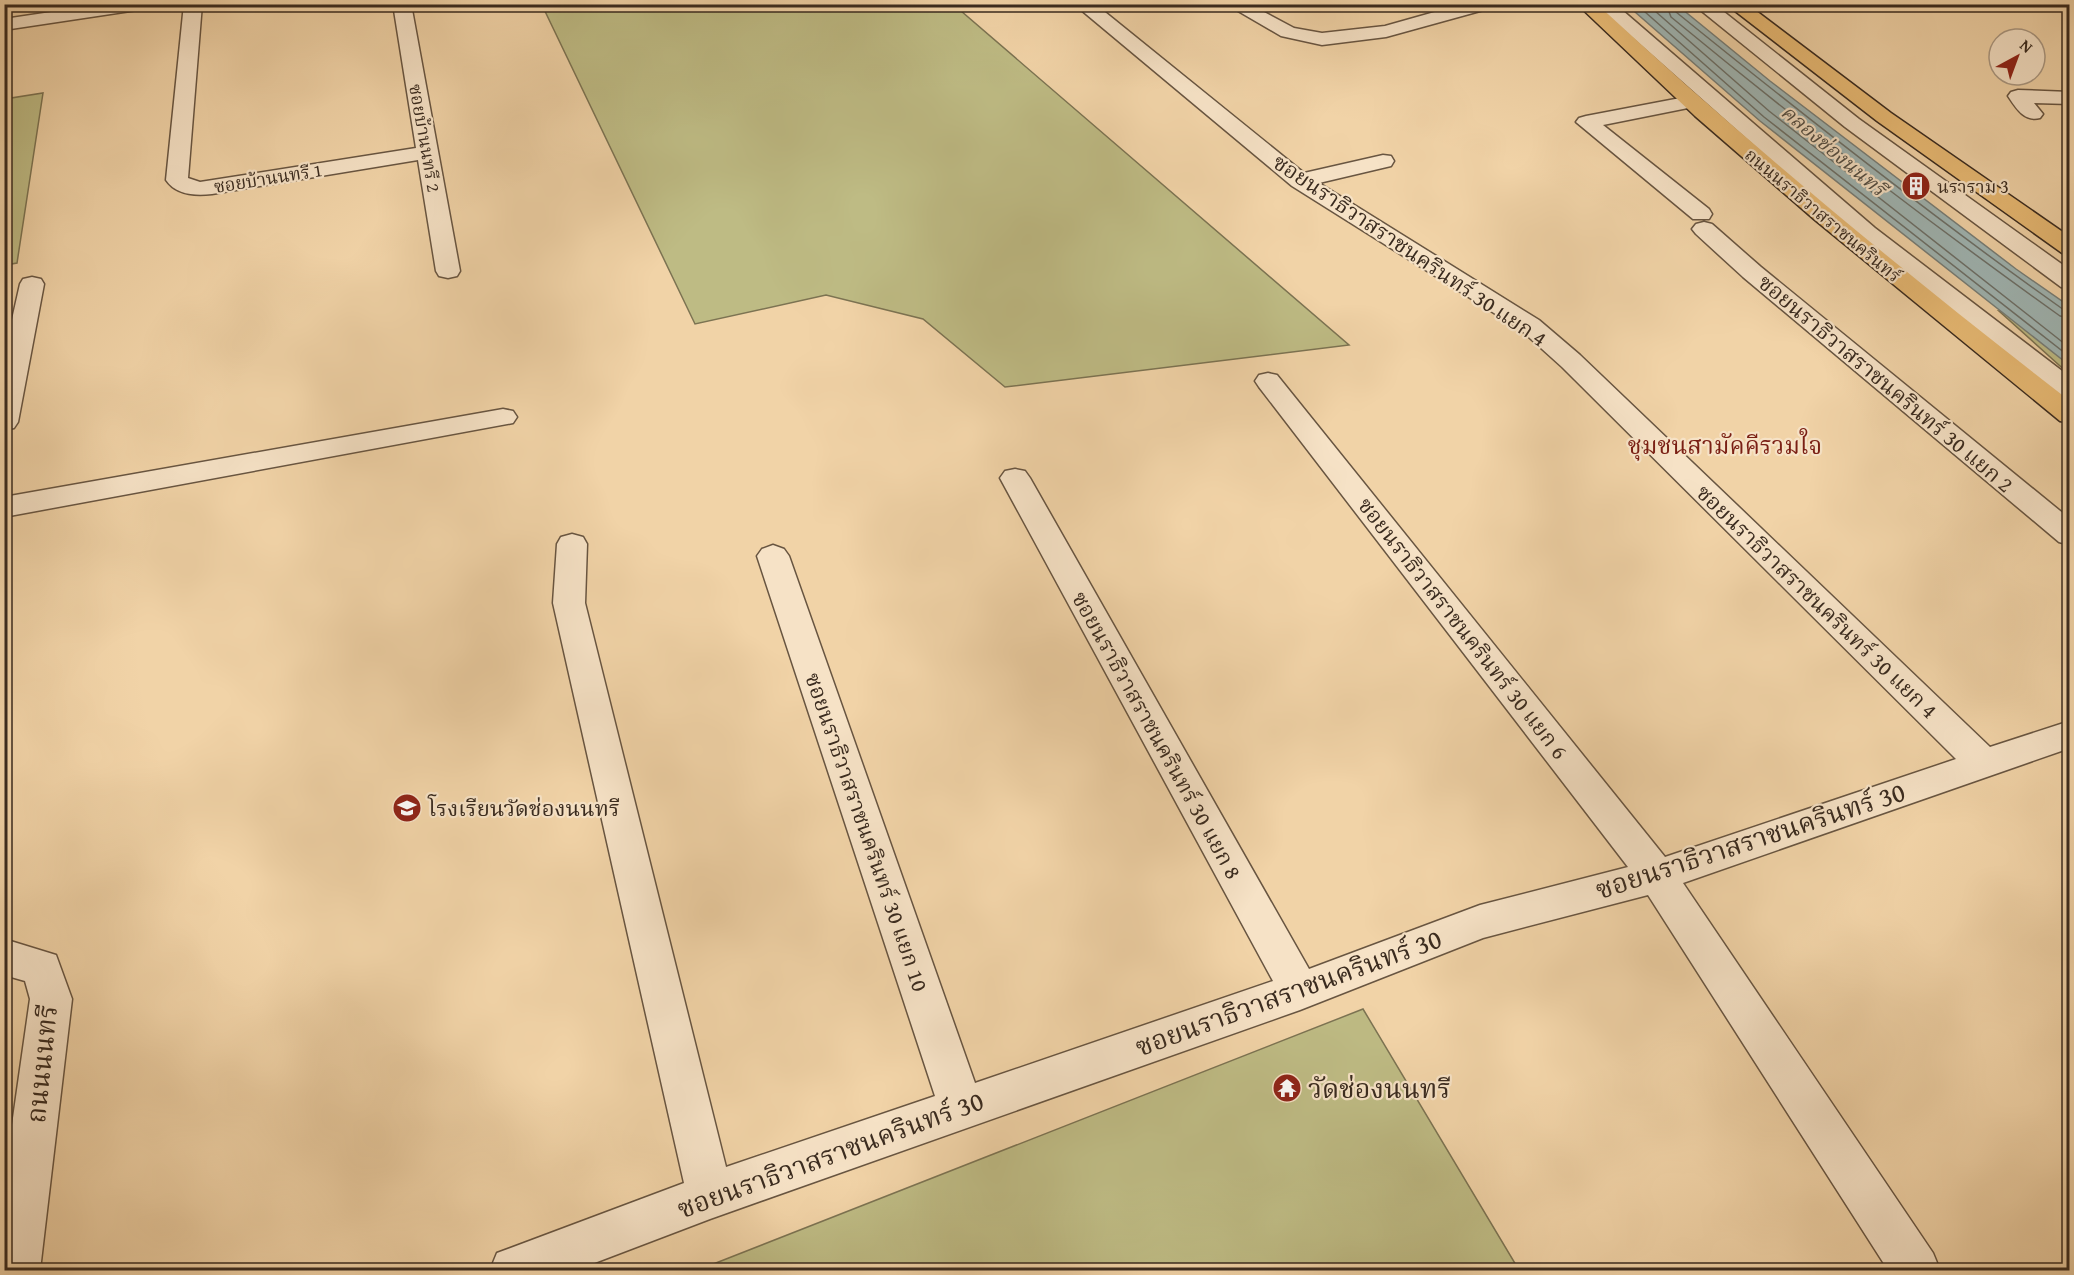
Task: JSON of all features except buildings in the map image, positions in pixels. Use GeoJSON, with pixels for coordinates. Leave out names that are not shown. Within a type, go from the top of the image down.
{"type":"FeatureCollection","features":[{"type":"Feature","properties":{"kind":"main road","name":"ถนนนราธิวาสราชนครินทร์"},"geometry":{"type":"LineString","coordinates":[[1586,4],[1691,102],[1844,234],[2070,415]]}},
{"type":"Feature","properties":{"kind":"main road"},"geometry":{"type":"LineString","coordinates":[[1735,4],[1893,124],[2070,248]]}},
{"type":"Feature","properties":{"kind":"street"},"geometry":{"type":"LineString","coordinates":[[4,25],[144,4]]}},
{"type":"Feature","properties":{"kind":"street","name":"ซอยบ้านนทรี 1"},"geometry":{"type":"LineString","coordinates":[[193,4],[177,180],[179,183],[196,188],[225,186],[428,152]]}},
{"type":"Feature","properties":{"kind":"street","name":"ซอยบ้านนทรี 2"},"geometry":{"type":"LineString","coordinates":[[402,4],[448,271]]}},
{"type":"Feature","properties":{"kind":"street","name":"ซอยนราธิวาสราชนครินทร์ 30 แยก 4"},"geometry":{"type":"LineString","coordinates":[[1083,4],[1300,181],[1530,325],[1571,361],[1982,762]]}},
{"type":"Feature","properties":{"kind":"street"},"geometry":{"type":"LineString","coordinates":[[1236,4],[1288,32],[1322,39],[1386,31],[1485,4]]}},
{"type":"Feature","properties":{"kind":"street"},"geometry":{"type":"LineString","coordinates":[[1604,4],[1867,233],[2070,390]]}},
{"type":"Feature","properties":{"kind":"street"},"geometry":{"type":"LineString","coordinates":[[1702,4],[1852,123],[2070,282]]}},
{"type":"Feature","properties":{"kind":"street"},"geometry":{"type":"LineString","coordinates":[[2033,114],[2018,96],[2070,98]]}},
{"type":"Feature","properties":{"kind":"street","name":"ซอยนราธิวาสราชนครินทร์ 30 แยก 2"},"geometry":{"type":"LineString","coordinates":[[1691,102],[1586,122],[1703,222],[1752,272],[2070,535]]}},
{"type":"Feature","properties":{"kind":"street"},"geometry":{"type":"LineString","coordinates":[[1300,181],[1383,161]]}},
{"type":"Feature","properties":{"kind":"street"},"geometry":{"type":"LineString","coordinates":[[4,422],[33,284]]}},
{"type":"Feature","properties":{"kind":"street","name":"ซอยนราธิวาสราชนครินทร์ 30 แยก 6"},"geometry":{"type":"LineString","coordinates":[[1268,381],[1657,876],[1916,1270]]}},
{"type":"Feature","properties":{"kind":"street"},"geometry":{"type":"LineString","coordinates":[[4,507],[503,417]]}},
{"type":"Feature","properties":{"kind":"street","name":"ซอยนราธิวาสราชนครินทร์ 30 แยก 8"},"geometry":{"type":"LineString","coordinates":[[1015,478],[1300,992]]}},
{"type":"Feature","properties":{"kind":"street"},"geometry":{"type":"LineString","coordinates":[[572,544],[569,603],[710,1196]]}},
{"type":"Feature","properties":{"kind":"street","name":"ซอยนราธิวาสราชนครินทร์ 30 แยก 10"},"geometry":{"type":"LineString","coordinates":[[773,556],[961,1107]]}},
{"type":"Feature","properties":{"kind":"street","name":"ซอยนราธิวาสราชนครินทร์ 30"},"geometry":{"type":"LineString","coordinates":[[514,1270],[710,1196],[961,1107],[1300,992],[1480,922],[1657,876],[1982,762],[2070,734]]}},
{"type":"Feature","properties":{"kind":"street","name":"ถนนนนทรี"},"geometry":{"type":"LineString","coordinates":[[4,957],[42,968],[51,999],[16,1270]]}},
{"type":"Feature","properties":{"kind":"shaded area"},"geometry":{"type":"Polygon","coordinates":[[[542,5],[954,5],[1349,345],[1005,387],[923,319],[826,295],[695,324],[542,5]]]}},
{"type":"Feature","properties":{"kind":"shaded area"},"geometry":{"type":"Polygon","coordinates":[[[43,93],[17,263],[5,265],[5,99],[43,93]]]}},
{"type":"Feature","properties":{"kind":"shaded area"},"geometry":{"type":"Polygon","coordinates":[[[1999,311],[2069,320],[2069,374],[1999,311]]]}},
{"type":"Feature","properties":{"kind":"shaded area","name":"วัดช่องนนทรี"},"geometry":{"type":"Polygon","coordinates":[[[1363,1009],[1519,1270],[698,1270],[1363,1009]]]}},
{"type":"Feature","properties":{"kind":"water","name":"คลองช่องนนทรี"},"geometry":{"type":"Polygon","coordinates":[[[1627,5],[1677,5],[1770,81],[2016,269],[2069,306],[2069,365],[1760,121],[1627,5]]]}},
{"type":"Feature","properties":{"kind":"place","name":"นราราม 3"},"geometry":{"type":"Point","coordinates":[1916,186]}},
{"type":"Feature","properties":{"kind":"place","name":"โรงเรียนวัดช่องนนทรี"},"geometry":{"type":"Point","coordinates":[407,808]}},
{"type":"Feature","properties":{"kind":"place","name":"วัดช่องนนทรี"},"geometry":{"type":"Point","coordinates":[1287,1088]}},
{"type":"Feature","properties":{"kind":"district","name":"ชุมชนสามัคคีรวมใจ"},"geometry":{"type":"Point","coordinates":[1725,445]}}]}
